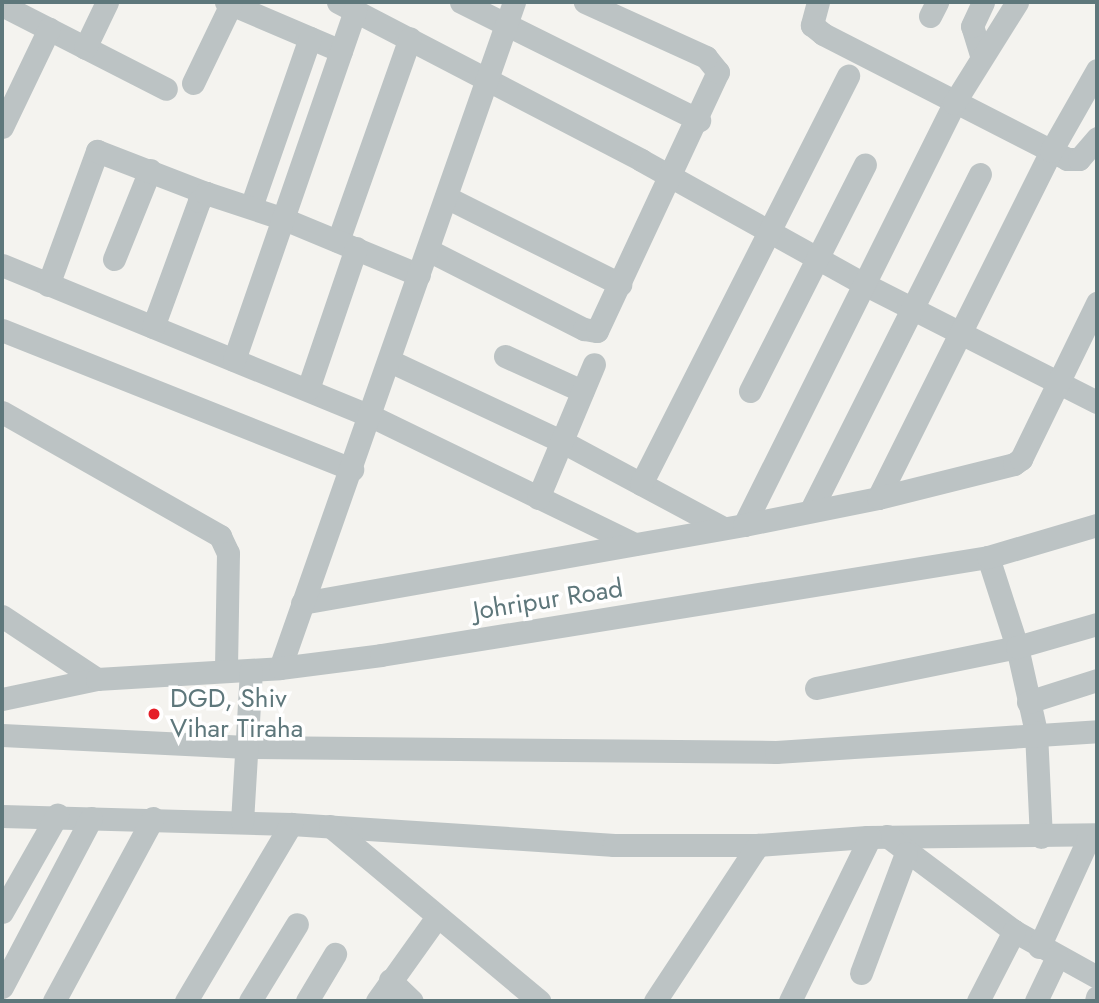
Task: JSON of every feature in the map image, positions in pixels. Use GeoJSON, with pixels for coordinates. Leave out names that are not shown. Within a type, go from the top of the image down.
{"type":"FeatureCollection","features":[{"type":"Feature","properties":{"kind":"street"},"geometry":{"type":"LineString","coordinates":[[85,48],[107,2]]}},
{"type":"Feature","properties":{"kind":"street"},"geometry":{"type":"LineString","coordinates":[[461,2],[699,120]]}},
{"type":"Feature","properties":{"kind":"street"},"geometry":{"type":"LineString","coordinates":[[280,668],[371,416],[514,2]]}},
{"type":"Feature","properties":{"kind":"street"},"geometry":{"type":"LineString","coordinates":[[428,250],[592,333],[598,328],[716,82],[714,62],[586,2]]}},
{"type":"Feature","properties":{"kind":"street"},"geometry":{"type":"LineString","coordinates":[[818,2],[811,19],[816,30],[1067,159],[1079,159],[1097,138]]}},
{"type":"Feature","properties":{"kind":"street"},"geometry":{"type":"LineString","coordinates":[[981,55],[972,26],[983,2]]}},
{"type":"Feature","properties":{"kind":"street"},"geometry":{"type":"LineString","coordinates":[[734,527],[864,284],[954,103],[981,55],[1017,2]]}},
{"type":"Feature","properties":{"kind":"street"},"geometry":{"type":"LineString","coordinates":[[193,83],[229,3],[341,51]]}},
{"type":"Feature","properties":{"kind":"street"},"geometry":{"type":"LineString","coordinates":[[2,5],[166,89]]}},
{"type":"Feature","properties":{"kind":"street"},"geometry":{"type":"LineString","coordinates":[[234,360],[341,51],[347,6],[672,176],[864,284],[1097,402]]}},
{"type":"Feature","properties":{"kind":"street"},"geometry":{"type":"LineString","coordinates":[[2,127],[49,29]]}},
{"type":"Feature","properties":{"kind":"street"},"geometry":{"type":"LineString","coordinates":[[251,207],[310,38]]}},
{"type":"Feature","properties":{"kind":"street"},"geometry":{"type":"LineString","coordinates":[[308,390],[347,244],[410,38]]}},
{"type":"Feature","properties":{"kind":"street"},"geometry":{"type":"LineString","coordinates":[[878,498],[1052,151],[1097,71]]}},
{"type":"Feature","properties":{"kind":"street"},"geometry":{"type":"LineString","coordinates":[[641,484],[771,233],[848,76]]}},
{"type":"Feature","properties":{"kind":"street"},"geometry":{"type":"LineString","coordinates":[[48,285],[97,151],[206,193],[284,219],[419,275]]}},
{"type":"Feature","properties":{"kind":"street"},"geometry":{"type":"LineString","coordinates":[[750,391],[865,164]]}},
{"type":"Feature","properties":{"kind":"street"},"geometry":{"type":"LineString","coordinates":[[114,259],[150,170]]}},
{"type":"Feature","properties":{"kind":"street"},"geometry":{"type":"LineString","coordinates":[[811,510],[980,174]]}},
{"type":"Feature","properties":{"kind":"street"},"geometry":{"type":"LineString","coordinates":[[153,327],[199,201],[206,193]]}},
{"type":"Feature","properties":{"kind":"street"},"geometry":{"type":"LineString","coordinates":[[446,197],[620,284]]}},
{"type":"Feature","properties":{"kind":"street"},"geometry":{"type":"LineString","coordinates":[[2,265],[371,416],[635,544]]}},
{"type":"Feature","properties":{"kind":"street"},"geometry":{"type":"LineString","coordinates":[[302,603],[734,527],[878,498],[1018,462],[1097,303]]}},
{"type":"Feature","properties":{"kind":"street"},"geometry":{"type":"LineString","coordinates":[[2,330],[352,469]]}},
{"type":"Feature","properties":{"kind":"street"},"geometry":{"type":"LineString","coordinates":[[505,356],[582,391]]}},
{"type":"Feature","properties":{"kind":"street"},"geometry":{"type":"LineString","coordinates":[[390,361],[561,441],[641,484],[734,527]]}},
{"type":"Feature","properties":{"kind":"street"},"geometry":{"type":"LineString","coordinates":[[538,498],[594,364]]}},
{"type":"Feature","properties":{"kind":"street"},"geometry":{"type":"LineString","coordinates":[[2,412],[220,536],[228,553],[226,671]]}},
{"type":"Feature","properties":{"kind":"street","name":"Johripur Road"},"geometry":{"type":"LineString","coordinates":[[2,699],[97,679],[280,668],[988,557],[1097,525]]}},
{"type":"Feature","properties":{"kind":"street"},"geometry":{"type":"LineString","coordinates":[[988,557],[1017,647],[1037,732],[1043,809],[1041,837]]}},
{"type":"Feature","properties":{"kind":"street"},"geometry":{"type":"LineString","coordinates":[[2,616],[97,679]]}},
{"type":"Feature","properties":{"kind":"street"},"geometry":{"type":"LineString","coordinates":[[816,688],[1017,647],[1097,624]]}},
{"type":"Feature","properties":{"kind":"street"},"geometry":{"type":"LineString","coordinates":[[242,812],[251,670]]}},
{"type":"Feature","properties":{"kind":"street"},"geometry":{"type":"LineString","coordinates":[[1028,702],[1097,680]]}},
{"type":"Feature","properties":{"kind":"street"},"geometry":{"type":"LineString","coordinates":[[2,735],[247,747],[776,752],[1037,732],[1097,731]]}},
{"type":"Feature","properties":{"kind":"street"},"geometry":{"type":"LineString","coordinates":[[2,816],[153,818],[242,812],[291,824],[479,840],[758,845],[878,837],[1041,837],[1093,834],[1048,952],[1036,1001]]}},
{"type":"Feature","properties":{"kind":"street"},"geometry":{"type":"LineString","coordinates":[[2,912],[57,815]]}},
{"type":"Feature","properties":{"kind":"street"},"geometry":{"type":"LineString","coordinates":[[2,987],[91,818]]}},
{"type":"Feature","properties":{"kind":"street"},"geometry":{"type":"LineString","coordinates":[[54,1001],[153,818]]}},
{"type":"Feature","properties":{"kind":"street"},"geometry":{"type":"LineString","coordinates":[[186,1001],[291,824]]}},
{"type":"Feature","properties":{"kind":"street"},"geometry":{"type":"LineString","coordinates":[[330,826],[437,917],[514,994],[539,1001]]}},
{"type":"Feature","properties":{"kind":"street"},"geometry":{"type":"LineString","coordinates":[[878,837],[906,853],[1014,931],[1048,952],[1095,969]]}},
{"type":"Feature","properties":{"kind":"street"},"geometry":{"type":"LineString","coordinates":[[790,1001],[878,837]]}},
{"type":"Feature","properties":{"kind":"street"},"geometry":{"type":"LineString","coordinates":[[655,1001],[758,845]]}},
{"type":"Feature","properties":{"kind":"street"},"geometry":{"type":"LineString","coordinates":[[861,974],[906,853]]}},
{"type":"Feature","properties":{"kind":"street"},"geometry":{"type":"LineString","coordinates":[[377,1001],[437,917]]}},
{"type":"Feature","properties":{"kind":"street"},"geometry":{"type":"LineString","coordinates":[[250,1001],[297,924]]}},
{"type":"Feature","properties":{"kind":"street"},"geometry":{"type":"LineString","coordinates":[[978,1001],[1014,931]]}},
{"type":"Feature","properties":{"kind":"street"},"geometry":{"type":"LineString","coordinates":[[307,1001],[335,954]]}},
{"type":"Feature","properties":{"kind":"street"},"geometry":{"type":"LineString","coordinates":[[390,980],[412,1001]]}},
{"type":"Feature","properties":{"kind":"place","name":"DGD, Shiv Vihar Tiraha"},"geometry":{"type":"Point","coordinates":[154,714]}}]}
